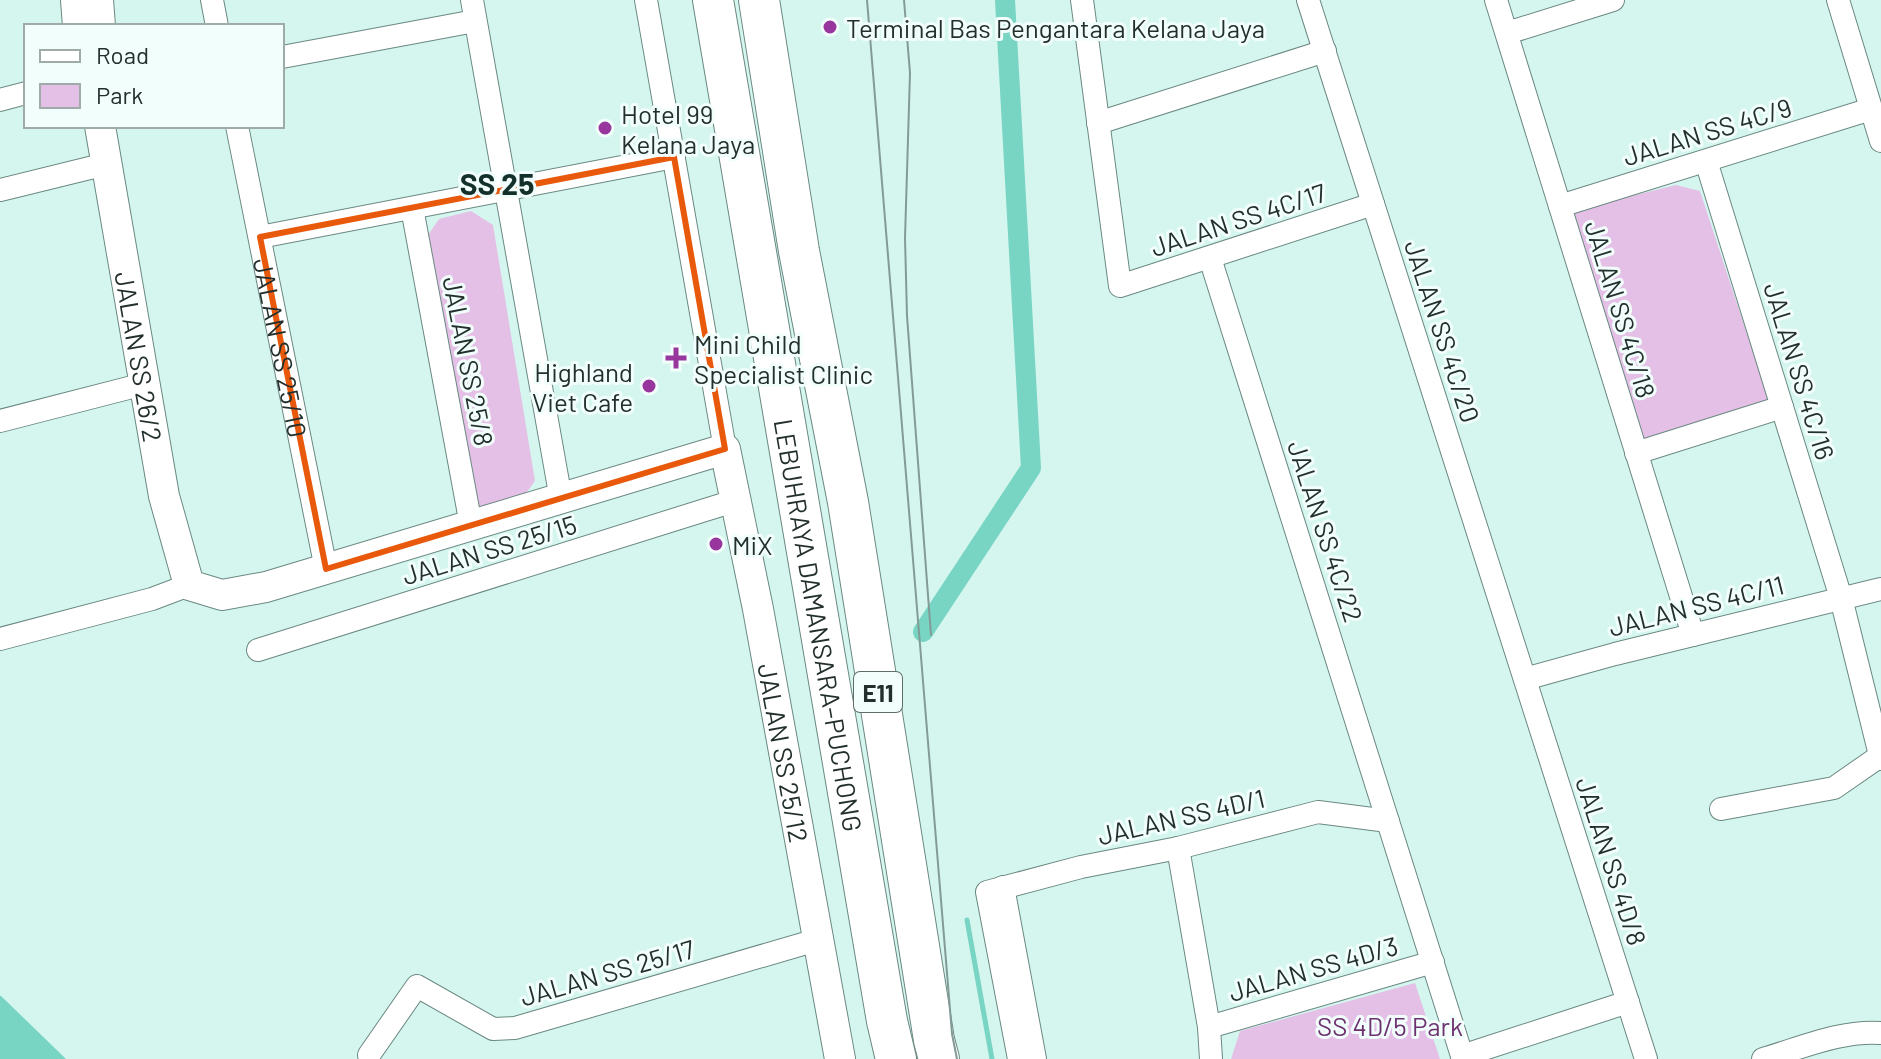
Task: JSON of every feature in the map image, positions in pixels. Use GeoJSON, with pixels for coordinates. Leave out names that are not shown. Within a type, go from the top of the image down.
{"type":"FeatureCollection","features":[{"type":"Feature","properties":{"kind":"highway","name":"LEBUHRAYA DAMANSARA–PUCHONG"},"geometry":{"type":"LineString","coordinates":[[713,0],[896,1059]]}},
{"type":"Feature","properties":{"kind":"highway","name":"LEBUHRAYA DAMANSARA–PUCHONG"},"geometry":{"type":"LineString","coordinates":[[759,0],[799,251],[848,502],[939,1059]]}},
{"type":"Feature","properties":{"kind":"street"},"geometry":{"type":"LineString","coordinates":[[76,0],[78,24]]}},
{"type":"Feature","properties":{"kind":"street"},"geometry":{"type":"LineString","coordinates":[[98,0],[100,24]]}},
{"type":"Feature","properties":{"kind":"street"},"geometry":{"type":"LineString","coordinates":[[212,0],[217,24]]}},
{"type":"Feature","properties":{"kind":"street"},"geometry":{"type":"LineString","coordinates":[[0,639],[152,599],[189,585],[222,595],[266,587],[725,449],[646,0]]}},
{"type":"Feature","properties":{"kind":"street"},"geometry":{"type":"LineString","coordinates":[[1082,0],[1108,119],[1325,51]]}},
{"type":"Feature","properties":{"kind":"street","name":"JALAN SS 4C/20"},"geometry":{"type":"LineString","coordinates":[[1308,0],[1525,679]]}},
{"type":"Feature","properties":{"kind":"street","name":"JALAN SS 4C/18"},"geometry":{"type":"LineString","coordinates":[[1496,0],[1693,635]]}},
{"type":"Feature","properties":{"kind":"street"},"geometry":{"type":"LineString","coordinates":[[1507,33],[1613,0]]}},
{"type":"Feature","properties":{"kind":"street"},"geometry":{"type":"LineString","coordinates":[[1838,0],[1881,141]]}},
{"type":"Feature","properties":{"kind":"street"},"geometry":{"type":"LineString","coordinates":[[284,57],[474,10],[561,499]]}},
{"type":"Feature","properties":{"kind":"street"},"geometry":{"type":"LineString","coordinates":[[0,100],[24,94]]}},
{"type":"Feature","properties":{"kind":"street","name":"JALAN SS 4C/9"},"geometry":{"type":"LineString","coordinates":[[1560,206],[1871,109]]}},
{"type":"Feature","properties":{"kind":"street","name":"JALAN SS 4C/17"},"geometry":{"type":"LineString","coordinates":[[1108,119],[1102,151],[1120,286],[1373,204]]}},
{"type":"Feature","properties":{"kind":"street","name":"JALAN SS 26/2"},"geometry":{"type":"LineString","coordinates":[[100,128],[164,496],[189,585]]}},
{"type":"Feature","properties":{"kind":"street","name":"JALAN SS 25/10"},"geometry":{"type":"LineString","coordinates":[[237,128],[326,569]]}},
{"type":"Feature","properties":{"kind":"street"},"geometry":{"type":"LineString","coordinates":[[260,237],[674,157]]}},
{"type":"Feature","properties":{"kind":"street","name":"JALAN SS 4C/16"},"geometry":{"type":"LineString","coordinates":[[1706,161],[1841,598],[1880,758]]}},
{"type":"Feature","properties":{"kind":"street"},"geometry":{"type":"LineString","coordinates":[[0,190],[106,164]]}},
{"type":"Feature","properties":{"kind":"street","name":"JALAN SS 25/8"},"geometry":{"type":"LineString","coordinates":[[412,208],[471,525]]}},
{"type":"Feature","properties":{"kind":"street","name":"JALAN SS 4C/22"},"geometry":{"type":"LineString","coordinates":[[1210,258],[1463,1057]]}},
{"type":"Feature","properties":{"kind":"street"},"geometry":{"type":"LineString","coordinates":[[0,421],[144,384]]}},
{"type":"Feature","properties":{"kind":"street"},"geometry":{"type":"LineString","coordinates":[[1636,453],[1782,407]]}},
{"type":"Feature","properties":{"kind":"street","name":"JALAN SS 25/12"},"geometry":{"type":"LineString","coordinates":[[725,449],[820,939],[840,1059]]}},
{"type":"Feature","properties":{"kind":"street","name":"JALAN SS 25/15"},"geometry":{"type":"LineString","coordinates":[[258,650],[737,500]]}},
{"type":"Feature","properties":{"kind":"street","name":"JALAN SS 4C/11"},"geometry":{"type":"LineString","coordinates":[[1525,679],[1881,589]]}},
{"type":"Feature","properties":{"kind":"street","name":"JALAN SS 4D/8"},"geometry":{"type":"LineString","coordinates":[[1525,679],[1646,1059]]}},
{"type":"Feature","properties":{"kind":"street"},"geometry":{"type":"LineString","coordinates":[[1721,809],[1834,788],[1880,758]]}},
{"type":"Feature","properties":{"kind":"street","name":"JALAN SS 4D/1"},"geometry":{"type":"LineString","coordinates":[[995,890],[1318,812],[1388,821]]}},
{"type":"Feature","properties":{"kind":"street"},"geometry":{"type":"LineString","coordinates":[[1178,848],[1209,1027],[1211,1059]]}},
{"type":"Feature","properties":{"kind":"street"},"geometry":{"type":"LineString","coordinates":[[995,890],[1019,1059]]}},
{"type":"Feature","properties":{"kind":"street"},"geometry":{"type":"LineString","coordinates":[[995,890],[1035,1059]]}},
{"type":"Feature","properties":{"kind":"street","name":"JALAN SS 25/17"},"geometry":{"type":"LineString","coordinates":[[369,1055],[417,986],[493,1029],[515,1028],[820,939]]}},
{"type":"Feature","properties":{"kind":"street","name":"JALAN SS 4D/3"},"geometry":{"type":"LineString","coordinates":[[1209,1027],[1433,962]]}},
{"type":"Feature","properties":{"kind":"street"},"geometry":{"type":"LineString","coordinates":[[1463,1057],[1628,1002]]}},
{"type":"Feature","properties":{"kind":"street"},"geometry":{"type":"LineString","coordinates":[[1763,1059],[1842,1036],[1881,1033]]}},
{"type":"Feature","properties":{"kind":"highlighted area"},"geometry":{"type":"Polygon","coordinates":[[[674,157],[725,449],[326,569],[260,237],[674,157]]]}},
{"type":"Feature","properties":{"kind":"green space"},"geometry":{"type":"Polygon","coordinates":[[[1676,185],[1700,191],[1770,404],[1646,443],[1571,211],[1676,185]]]}},
{"type":"Feature","properties":{"kind":"green space"},"geometry":{"type":"Polygon","coordinates":[[[471,211],[493,225],[535,481],[521,500],[479,508],[426,238],[439,219],[471,211]]]}},
{"type":"Feature","properties":{"kind":"green space","name":"SS 4D/5 Park"},"geometry":{"type":"Polygon","coordinates":[[[1415,983],[1440,1059],[1231,1059],[1240,1031],[1415,983]]]}},
{"type":"Feature","properties":{"kind":"shaded area"},"geometry":{"type":"Polygon","coordinates":[[[1,996],[66,1059],[0,1059],[1,996]]]}},
{"type":"Feature","properties":{"kind":"waterway"},"geometry":{"type":"LineString","coordinates":[[923,632],[1031,468],[1005,0]]}},
{"type":"Feature","properties":{"kind":"waterway"},"geometry":{"type":"LineString","coordinates":[[967,920],[992,1059]]}},
{"type":"Feature","properties":{"kind":"tram line"},"geometry":{"type":"LineString","coordinates":[[867,0],[952,1034],[957,1059]]}},
{"type":"Feature","properties":{"kind":"tram line"},"geometry":{"type":"LineString","coordinates":[[904,0],[910,73],[905,238],[907,316],[931,635]]}},
{"type":"Feature","properties":{"kind":"place","name":"Terminal Bas Pengantara Kelana Jaya"},"geometry":{"type":"Point","coordinates":[830,27]}},
{"type":"Feature","properties":{"kind":"place","name":"Hotel 99 Kelana Jaya"},"geometry":{"type":"Point","coordinates":[605,128]}},
{"type":"Feature","properties":{"kind":"place","name":"Mini Child Specialist Clinic"},"geometry":{"type":"Point","coordinates":[676,358]}},
{"type":"Feature","properties":{"kind":"place","name":"Highland Viet Cafe"},"geometry":{"type":"Point","coordinates":[649,386]}},
{"type":"Feature","properties":{"kind":"place","name":"MiX"},"geometry":{"type":"Point","coordinates":[716,544]}},
{"type":"Feature","properties":{"kind":"district","name":"SS 25"},"geometry":{"type":"Point","coordinates":[497,183]}}]}
